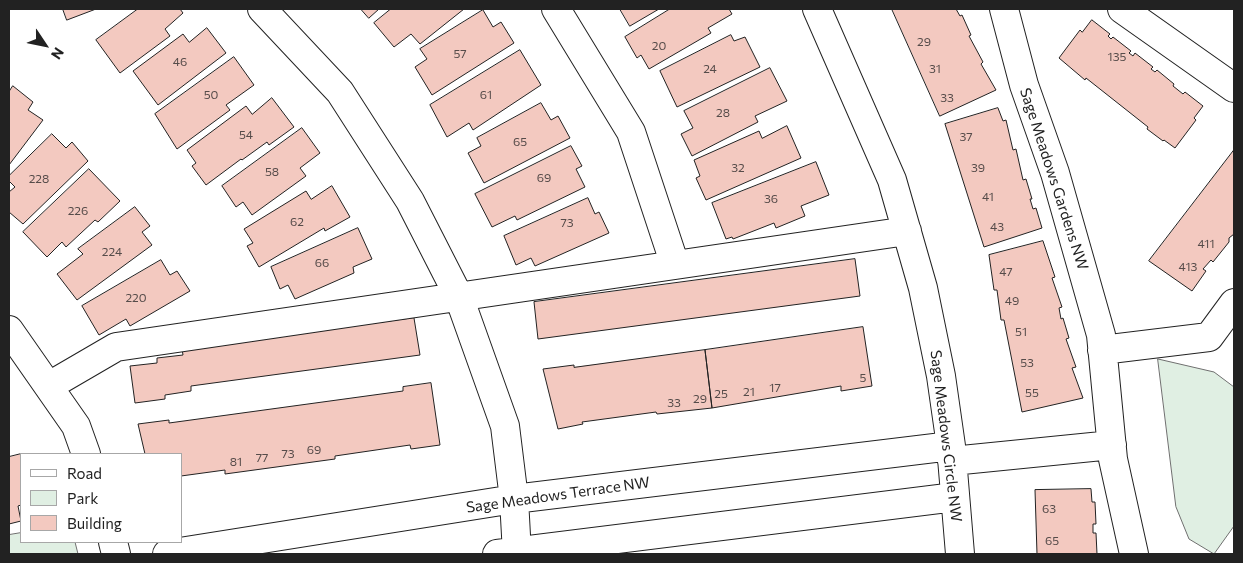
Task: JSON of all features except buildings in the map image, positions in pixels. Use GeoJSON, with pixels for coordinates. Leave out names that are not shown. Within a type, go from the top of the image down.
{"type":"FeatureCollection","features":[{"type":"Feature","properties":{"kind":"street"},"geometry":{"type":"LineString","coordinates":[[262,9],[340,92],[410,201],[458,296],[505,426],[514,499],[510,553],[955,497]]}},
{"type":"Feature","properties":{"kind":"street"},"geometry":{"type":"LineString","coordinates":[[556,9],[631,132],[675,265]]}},
{"type":"Feature","properties":{"kind":"street","name":"Sage Meadows Circle NW"},"geometry":{"type":"LineString","coordinates":[[817,9],[892,180],[924,288],[941,376],[951,453],[960,554]]}},
{"type":"Feature","properties":{"kind":"street","name":"Sage Meadows Gardens NW"},"geometry":{"type":"LineString","coordinates":[[1004,9],[1024,85],[1055,173],[1101,335],[1112,445],[1134,554]]}},
{"type":"Feature","properties":{"kind":"street"},"geometry":{"type":"LineString","coordinates":[[1122,9],[1234,88]]}},
{"type":"Feature","properties":{"kind":"street"},"geometry":{"type":"LineString","coordinates":[[49,386],[116,347],[907,231]]}},
{"type":"Feature","properties":{"kind":"street"},"geometry":{"type":"LineString","coordinates":[[1102,350],[1209,337],[1234,303]]}},
{"type":"Feature","properties":{"kind":"street"},"geometry":{"type":"LineString","coordinates":[[9,330],[76,426],[86,453]]}},
{"type":"Feature","properties":{"kind":"street"},"geometry":{"type":"LineString","coordinates":[[951,453],[1112,445]]}},
{"type":"Feature","properties":{"kind":"street","name":"Sage Meadows Terrace NW"},"geometry":{"type":"LineString","coordinates":[[168,554],[514,499],[951,453]]}},
{"type":"Feature","properties":{"kind":"green space"},"geometry":{"type":"Polygon","coordinates":[[[1158,359],[1214,372],[1234,387],[1234,526],[1214,554],[1189,539],[1176,507],[1158,359]]]}},
{"type":"Feature","properties":{"kind":"green space"},"geometry":{"type":"Polygon","coordinates":[[[20,533],[20,543],[75,543],[78,554],[9,554],[9,535],[20,533]]]}}]}
